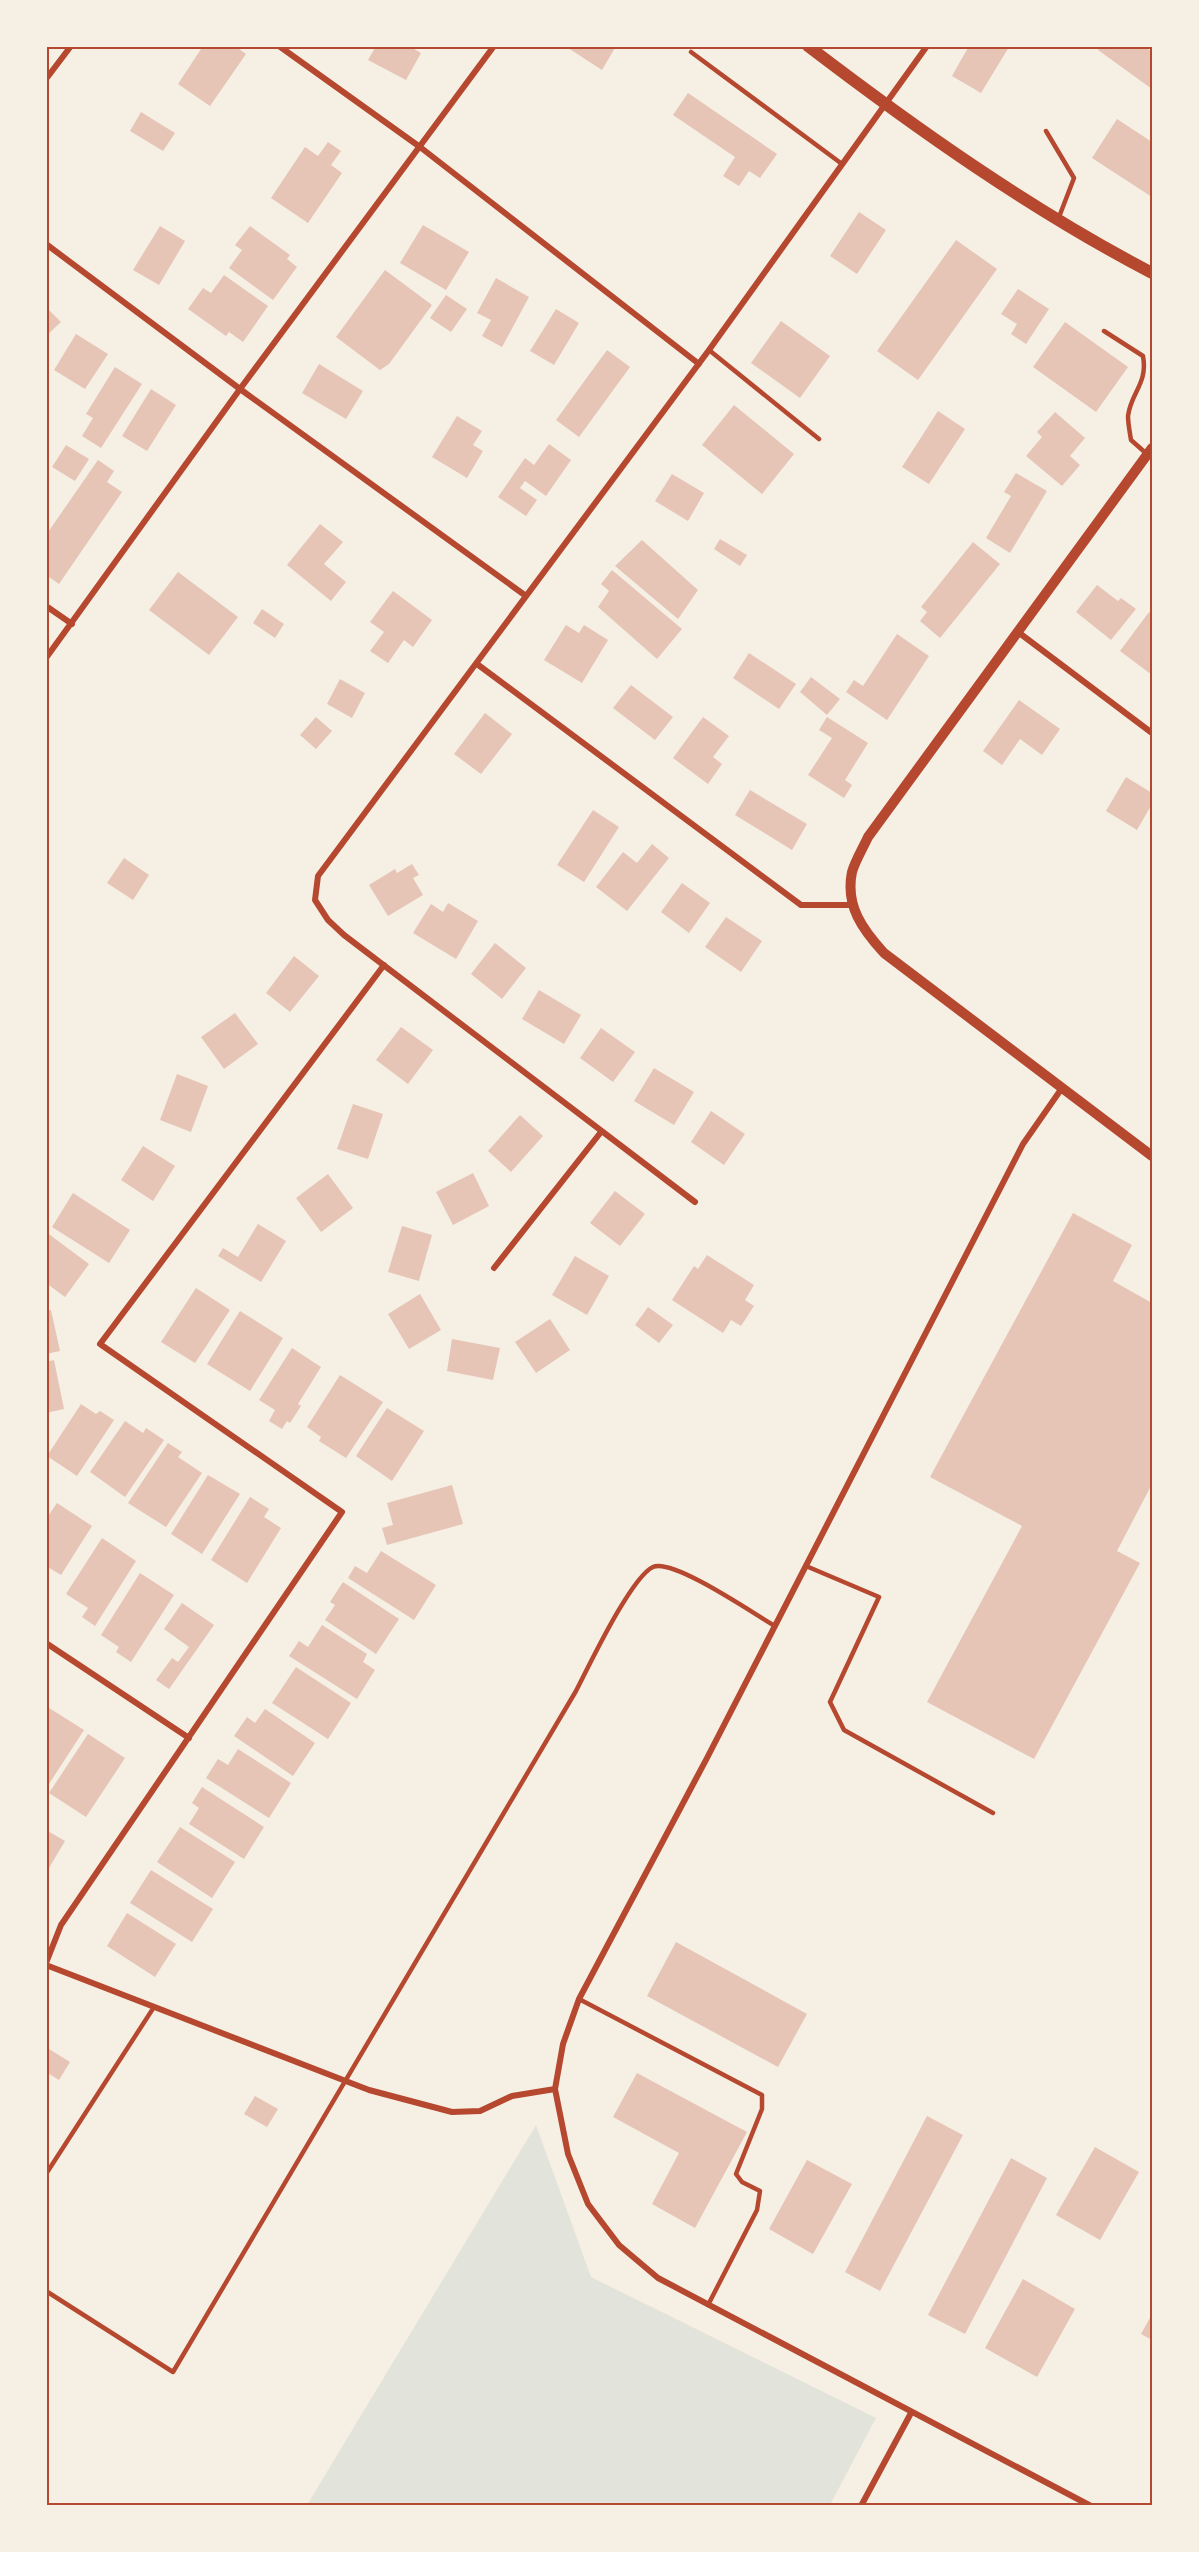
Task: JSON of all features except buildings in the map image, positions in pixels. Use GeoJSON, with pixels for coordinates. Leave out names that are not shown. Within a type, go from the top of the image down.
{"type":"FeatureCollection","features":[{"type":"Feature","properties":{"kind":"main road"},"geometry":{"type":"LineString","coordinates":[[808,46],[884,105],[968,163],[1058,219],[1152,273]]}},
{"type":"Feature","properties":{"kind":"street"},"geometry":{"type":"LineString","coordinates":[[46,79],[71,46]]}},
{"type":"Feature","properties":{"kind":"street"},"geometry":{"type":"LineString","coordinates":[[279,46],[420,147],[699,364]]}},
{"type":"Feature","properties":{"kind":"street"},"geometry":{"type":"LineString","coordinates":[[46,658],[240,389],[494,46]]}},
{"type":"Feature","properties":{"kind":"street"},"geometry":{"type":"LineString","coordinates":[[695,1202],[328,920],[315,900],[318,876],[335,850],[477,664],[699,364],[927,46]]}},
{"type":"Feature","properties":{"kind":"street"},"geometry":{"type":"LineString","coordinates":[[46,244],[240,389],[526,596]]}},
{"type":"Feature","properties":{"kind":"street"},"geometry":{"type":"LineString","coordinates":[[1150,452],[868,837],[852,872],[851,905],[864,930],[884,953],[1152,1156]]}},
{"type":"Feature","properties":{"kind":"street"},"geometry":{"type":"LineString","coordinates":[[46,606],[72,624]]}},
{"type":"Feature","properties":{"kind":"street"},"geometry":{"type":"LineString","coordinates":[[1018,632],[1152,733]]}},
{"type":"Feature","properties":{"kind":"street"},"geometry":{"type":"LineString","coordinates":[[477,664],[801,905],[851,905]]}},
{"type":"Feature","properties":{"kind":"street"},"geometry":{"type":"LineString","coordinates":[[384,965],[100,1344],[342,1512],[61,1925],[46,1964],[369,2090],[452,2112],[480,2111],[512,2096],[555,2090]]}},
{"type":"Feature","properties":{"kind":"street"},"geometry":{"type":"LineString","coordinates":[[1062,1088],[1023,1144],[775,1626],[579,1999],[563,2044],[555,2090],[568,2154],[588,2204],[619,2245],[658,2278],[911,2413],[1091,2505]]}},
{"type":"Feature","properties":{"kind":"street"},"geometry":{"type":"LineString","coordinates":[[494,1268],[601,1132]]}},
{"type":"Feature","properties":{"kind":"street"},"geometry":{"type":"LineString","coordinates":[[46,1643],[189,1738]]}},
{"type":"Feature","properties":{"kind":"street"},"geometry":{"type":"LineString","coordinates":[[861,2505],[911,2413]]}},
{"type":"Feature","properties":{"kind":"lane"},"geometry":{"type":"LineString","coordinates":[[691,52],[842,164]]}},
{"type":"Feature","properties":{"kind":"lane"},"geometry":{"type":"LineString","coordinates":[[1046,131],[1074,178],[1058,219]]}},
{"type":"Feature","properties":{"kind":"lane"},"geometry":{"type":"LineString","coordinates":[[1104,331],[1143,356],[1145,369],[1143,379],[1128,416],[1131,441],[1150,452]]}},
{"type":"Feature","properties":{"kind":"lane"},"geometry":{"type":"LineString","coordinates":[[709,350],[819,439]]}},
{"type":"Feature","properties":{"kind":"lane"},"geometry":{"type":"LineString","coordinates":[[46,2291],[173,2372],[347,2081],[576,1691],[627,1598],[640,1580],[653,1567],[664,1566],[688,1574],[775,1626]]}},
{"type":"Feature","properties":{"kind":"lane"},"geometry":{"type":"LineString","coordinates":[[806,1566],[879,1597],[830,1702],[843,1730],[993,1813]]}},
{"type":"Feature","properties":{"kind":"lane"},"geometry":{"type":"LineString","coordinates":[[579,1999],[762,2095],[762,2109],[736,2174],[742,2181],[760,2191],[756,2210],[708,2305]]}},
{"type":"Feature","properties":{"kind":"lane"},"geometry":{"type":"LineString","coordinates":[[46,2174],[153,2007]]}},
{"type":"Feature","properties":{"kind":"shaded area"},"geometry":{"type":"Polygon","coordinates":[[[536,2125],[591,2277],[876,2418],[830,2505],[307,2505],[536,2125]]]}}]}
